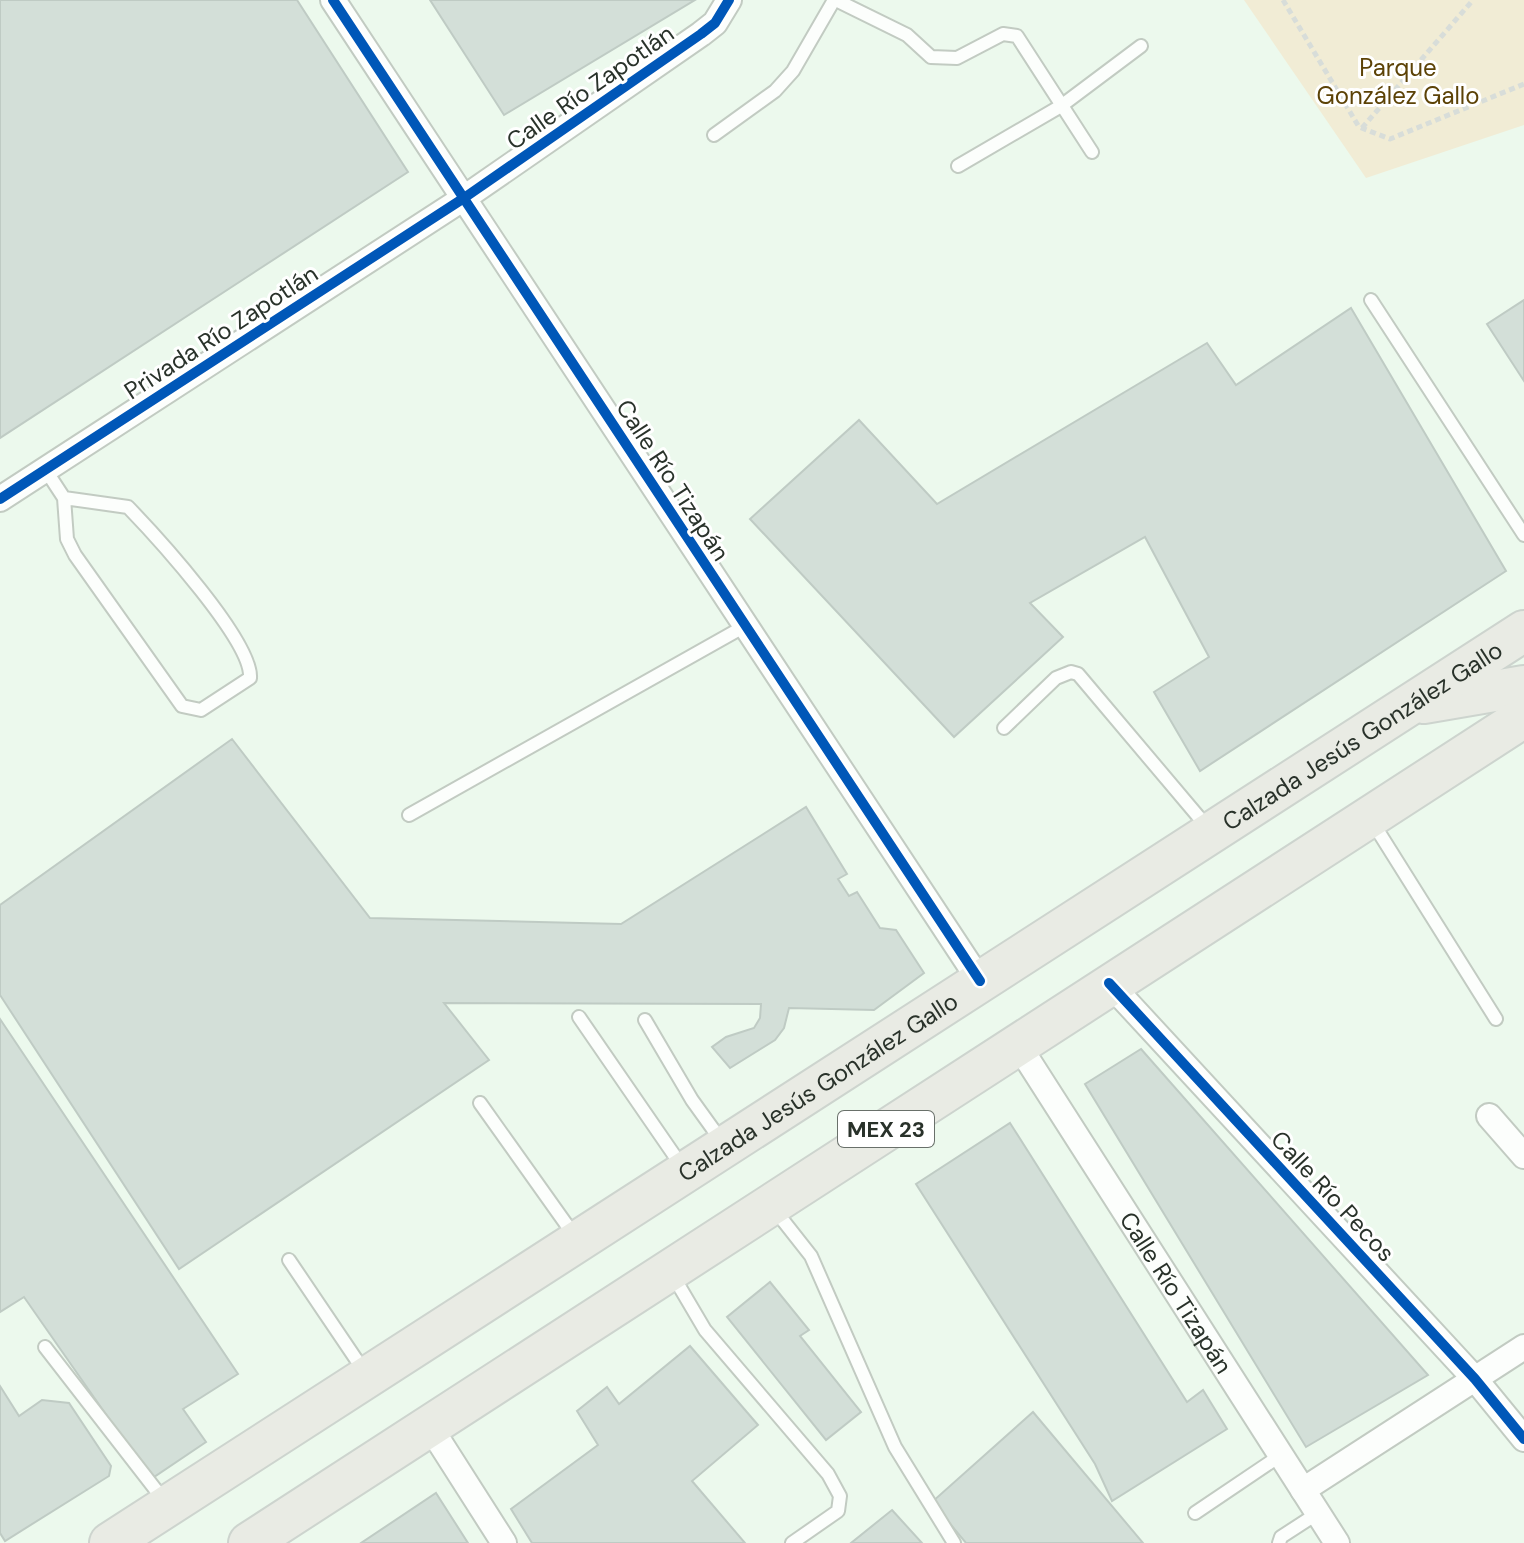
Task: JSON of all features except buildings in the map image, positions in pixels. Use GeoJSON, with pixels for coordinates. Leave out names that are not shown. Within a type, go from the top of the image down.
{"type":"FeatureCollection","features":[{"type":"Feature","properties":{"kind":"main road","name":"Calzada Jesús González Gallo"},"geometry":{"type":"LineString","coordinates":[[110,1543],[1524,631]]}},
{"type":"Feature","properties":{"kind":"main road"},"geometry":{"type":"LineString","coordinates":[[1408,706],[1524,686]]}},
{"type":"Feature","properties":{"kind":"main road","name":"MEX 23"},"geometry":{"type":"LineString","coordinates":[[249,1543],[1524,717]]}},
{"type":"Feature","properties":{"kind":"street","name":"Calle Río Tizapán"},"geometry":{"type":"LineString","coordinates":[[333,0],[980,981]]}},
{"type":"Feature","properties":{"kind":"street","name":"Calle Río Zapotlán"},"geometry":{"type":"LineString","coordinates":[[464,198],[701,34],[721,16],[729,0]]}},
{"type":"Feature","properties":{"kind":"street","name":"Privada Río Zapotlán"},"geometry":{"type":"LineString","coordinates":[[0,499],[464,198]]}},
{"type":"Feature","properties":{"kind":"street","name":"Calle Río Pecos"},"geometry":{"type":"LineString","coordinates":[[1109,983],[1475,1379],[1524,1439]]}},
{"type":"Feature","properties":{"kind":"street","name":"Calle Río Tizapán"},"geometry":{"type":"LineString","coordinates":[[1017,1043],[1337,1543]]}},
{"type":"Feature","properties":{"kind":"street"},"geometry":{"type":"LineString","coordinates":[[1489,1116],[1524,1156]]}},
{"type":"Feature","properties":{"kind":"street"},"geometry":{"type":"LineString","coordinates":[[1303,1490],[1524,1347]]}},
{"type":"Feature","properties":{"kind":"street"},"geometry":{"type":"LineString","coordinates":[[430,1427],[504,1543]]}},
{"type":"Feature","properties":{"kind":"lane"},"geometry":{"type":"LineString","coordinates":[[714,135],[775,91],[801,59],[835,0],[907,35],[931,57],[957,58],[1003,34],[1017,36],[1092,152]]}},
{"type":"Feature","properties":{"kind":"lane"},"geometry":{"type":"LineString","coordinates":[[958,166],[1061,106],[1141,46]]}},
{"type":"Feature","properties":{"kind":"lane"},"geometry":{"type":"LineString","coordinates":[[1371,300],[1524,535]]}},
{"type":"Feature","properties":{"kind":"lane"},"geometry":{"type":"LineString","coordinates":[[45,469],[64,498],[67,539],[75,555],[182,706],[201,710],[250,678],[249,659],[208,600],[128,507],[64,498]]}},
{"type":"Feature","properties":{"kind":"lane"},"geometry":{"type":"LineString","coordinates":[[409,815],[745,626]]}},
{"type":"Feature","properties":{"kind":"lane"},"geometry":{"type":"LineString","coordinates":[[1004,728],[1056,678],[1063,673],[1078,674],[1213,834]]}},
{"type":"Feature","properties":{"kind":"lane"},"geometry":{"type":"LineString","coordinates":[[1369,816],[1496,1019]]}},
{"type":"Feature","properties":{"kind":"lane"},"geometry":{"type":"LineString","coordinates":[[579,1017],[685,1171]]}},
{"type":"Feature","properties":{"kind":"lane"},"geometry":{"type":"LineString","coordinates":[[645,1020],[692,1100],[725,1146]]}},
{"type":"Feature","properties":{"kind":"lane"},"geometry":{"type":"LineString","coordinates":[[480,1103],[577,1241]]}},
{"type":"Feature","properties":{"kind":"lane"},"geometry":{"type":"LineString","coordinates":[[771,1205],[811,1256],[895,1447],[954,1543]]}},
{"type":"Feature","properties":{"kind":"lane"},"geometry":{"type":"LineString","coordinates":[[289,1260],[368,1376]]}},
{"type":"Feature","properties":{"kind":"lane"},"geometry":{"type":"LineString","coordinates":[[671,1271],[705,1330],[828,1474],[840,1496],[838,1511],[792,1543]]}},
{"type":"Feature","properties":{"kind":"lane"},"geometry":{"type":"LineString","coordinates":[[45,1347],[168,1506]]}},
{"type":"Feature","properties":{"kind":"lane"},"geometry":{"type":"LineString","coordinates":[[1195,1513],[1281,1455]]}},
{"type":"Feature","properties":{"kind":"lane"},"geometry":{"type":"LineString","coordinates":[[1279,1543],[1281,1537],[1318,1513]]}},
{"type":"Feature","properties":{"kind":"path"},"geometry":{"type":"LineString","coordinates":[[1283,0],[1362,128],[1390,139],[1524,84]]}},
{"type":"Feature","properties":{"kind":"path"},"geometry":{"type":"LineString","coordinates":[[1362,128],[1473,0]]}},
{"type":"Feature","properties":{"kind":"green space","name":"Parque González Gallo"},"geometry":{"type":"Polygon","coordinates":[[[1244,0],[1524,0],[1524,125],[1366,178],[1244,0]]]}},
{"type":"Feature","properties":{"kind":"cycle path"},"geometry":{"type":"LineString","coordinates":[[333,0],[980,981]]}},
{"type":"Feature","properties":{"kind":"cycle path"},"geometry":{"type":"LineString","coordinates":[[0,499],[464,198],[701,34],[715,23],[729,0]]}},
{"type":"Feature","properties":{"kind":"cycle path"},"geometry":{"type":"LineString","coordinates":[[1109,983],[1475,1379],[1524,1439]]}}]}
